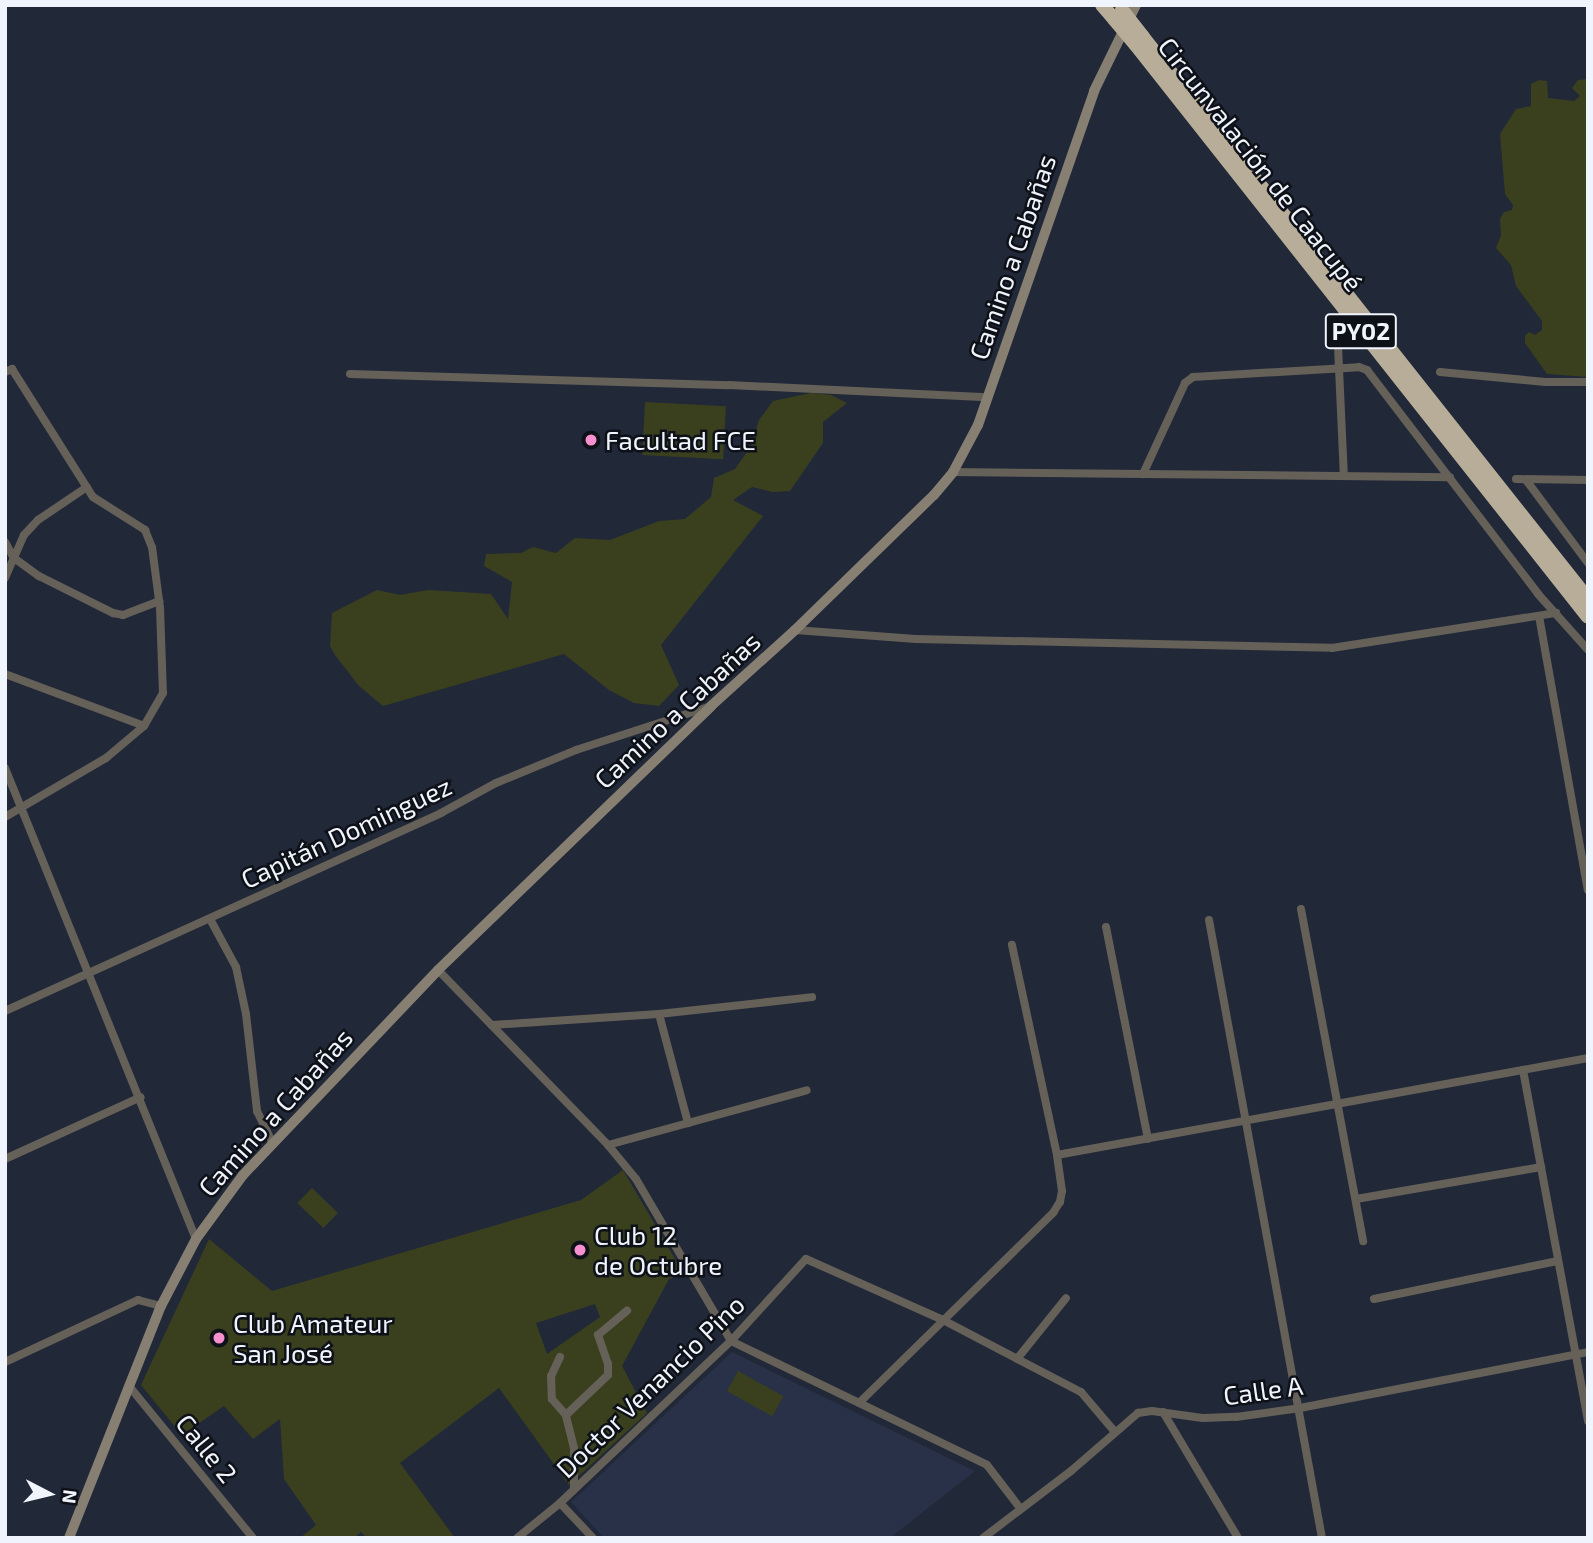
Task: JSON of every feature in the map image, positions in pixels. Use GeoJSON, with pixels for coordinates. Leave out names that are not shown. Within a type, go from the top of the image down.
{"type":"FeatureCollection","features":[{"type":"Feature","properties":{"kind":"highway","name":"Circunvalación de Caacupé"},"geometry":{"type":"LineString","coordinates":[[1102,5],[1122,10],[1139,41],[1588,617]]}},
{"type":"Feature","properties":{"kind":"highway","name":"Circunvalación de Caacupé"},"geometry":{"type":"LineString","coordinates":[[1139,41],[1588,598]]}},
{"type":"Feature","properties":{"kind":"street","name":"Camino a Cabañas"},"geometry":{"type":"LineString","coordinates":[[69,1538],[161,1306],[196,1239],[219,1205],[272,1142],[438,970],[711,706],[795,631],[934,495],[953,472],[968,450],[1122,10]]}},
{"type":"Feature","properties":{"kind":"street"},"geometry":{"type":"LineString","coordinates":[[1338,346],[1345,476]]}},
{"type":"Feature","properties":{"kind":"street"},"geometry":{"type":"LineString","coordinates":[[1143,474],[1185,383],[1193,377],[1359,367],[1367,370],[1538,594],[1588,650]]}},
{"type":"Feature","properties":{"kind":"street"},"geometry":{"type":"LineString","coordinates":[[5,372],[12,369],[93,497],[145,530],[152,547],[159,601],[163,693],[144,726],[106,758],[23,809],[5,817]]}},
{"type":"Feature","properties":{"kind":"street"},"geometry":{"type":"LineString","coordinates":[[1440,372],[1546,382],[1588,382]]}},
{"type":"Feature","properties":{"kind":"street"},"geometry":{"type":"LineString","coordinates":[[350,374],[729,385],[987,397]]}},
{"type":"Feature","properties":{"kind":"street"},"geometry":{"type":"LineString","coordinates":[[953,472],[1450,477]]}},
{"type":"Feature","properties":{"kind":"street"},"geometry":{"type":"LineString","coordinates":[[1516,479],[1588,480]]}},
{"type":"Feature","properties":{"kind":"street"},"geometry":{"type":"LineString","coordinates":[[1527,480],[1588,563]]}},
{"type":"Feature","properties":{"kind":"street"},"geometry":{"type":"LineString","coordinates":[[5,578],[24,535],[38,520],[87,488]]}},
{"type":"Feature","properties":{"kind":"street"},"geometry":{"type":"LineString","coordinates":[[5,542],[14,558],[39,576],[113,614],[135,611],[159,601]]}},
{"type":"Feature","properties":{"kind":"street"},"geometry":{"type":"LineString","coordinates":[[795,631],[916,639],[1332,648],[1556,613]]}},
{"type":"Feature","properties":{"kind":"street"},"geometry":{"type":"LineString","coordinates":[[1539,616],[1588,890]]}},
{"type":"Feature","properties":{"kind":"street"},"geometry":{"type":"LineString","coordinates":[[5,674],[144,726]]}},
{"type":"Feature","properties":{"kind":"street","name":"Capitán Dominguez"},"geometry":{"type":"LineString","coordinates":[[5,1011],[441,813],[496,783],[576,750],[711,706]]}},
{"type":"Feature","properties":{"kind":"street"},"geometry":{"type":"LineString","coordinates":[[5,768],[91,973],[196,1239]]}},
{"type":"Feature","properties":{"kind":"street"},"geometry":{"type":"LineString","coordinates":[[1578,837],[1588,835]]}},
{"type":"Feature","properties":{"kind":"street"},"geometry":{"type":"LineString","coordinates":[[1301,909],[1363,1241]]}},
{"type":"Feature","properties":{"kind":"street"},"geometry":{"type":"LineString","coordinates":[[210,919],[236,967],[246,1014],[257,1111],[272,1142]]}},
{"type":"Feature","properties":{"kind":"street"},"geometry":{"type":"LineString","coordinates":[[1209,920],[1322,1538]]}},
{"type":"Feature","properties":{"kind":"street"},"geometry":{"type":"LineString","coordinates":[[1106,927],[1148,1139]]}},
{"type":"Feature","properties":{"kind":"street"},"geometry":{"type":"LineString","coordinates":[[859,1403],[1053,1213],[1062,1191],[1057,1155],[1012,946]]}},
{"type":"Feature","properties":{"kind":"street"},"geometry":{"type":"LineString","coordinates":[[438,970],[608,1146],[636,1179],[730,1341],[988,1465],[1020,1508]]}},
{"type":"Feature","properties":{"kind":"street"},"geometry":{"type":"LineString","coordinates":[[492,1024],[659,1014],[812,997]]}},
{"type":"Feature","properties":{"kind":"street"},"geometry":{"type":"LineString","coordinates":[[659,1014],[688,1123]]}},
{"type":"Feature","properties":{"kind":"street"},"geometry":{"type":"LineString","coordinates":[[1057,1155],[1588,1058]]}},
{"type":"Feature","properties":{"kind":"street"},"geometry":{"type":"LineString","coordinates":[[1523,1070],[1588,1421]]}},
{"type":"Feature","properties":{"kind":"street"},"geometry":{"type":"LineString","coordinates":[[608,1146],[807,1090]]}},
{"type":"Feature","properties":{"kind":"street"},"geometry":{"type":"LineString","coordinates":[[5,1159],[141,1097]]}},
{"type":"Feature","properties":{"kind":"street"},"geometry":{"type":"LineString","coordinates":[[1356,1199],[1541,1167]]}},
{"type":"Feature","properties":{"kind":"street","name":"Doctor Venancio Pino"},"geometry":{"type":"LineString","coordinates":[[516,1538],[560,1503],[730,1341],[806,1259],[943,1320]]}},
{"type":"Feature","properties":{"kind":"street"},"geometry":{"type":"LineString","coordinates":[[1374,1299],[1558,1261]]}},
{"type":"Feature","properties":{"kind":"street"},"geometry":{"type":"LineString","coordinates":[[1017,1359],[1066,1298]]}},
{"type":"Feature","properties":{"kind":"street"},"geometry":{"type":"LineString","coordinates":[[5,1362],[138,1300],[161,1306]]}},
{"type":"Feature","properties":{"kind":"street"},"geometry":{"type":"LineString","coordinates":[[566,1415],[608,1375],[608,1364],[598,1335],[627,1311]]}},
{"type":"Feature","properties":{"kind":"street"},"geometry":{"type":"LineString","coordinates":[[943,1320],[1081,1392],[1115,1432]]}},
{"type":"Feature","properties":{"kind":"street","name":"Calle A"},"geometry":{"type":"LineString","coordinates":[[983,1538],[1071,1471],[1138,1413],[1163,1412],[1221,1418],[1300,1408],[1588,1352]]}},
{"type":"Feature","properties":{"kind":"street"},"geometry":{"type":"LineString","coordinates":[[559,1357],[551,1376],[552,1399],[566,1415],[574,1448],[574,1488]]}},
{"type":"Feature","properties":{"kind":"street","name":"Calle 2"},"geometry":{"type":"LineString","coordinates":[[130,1381],[253,1538]]}},
{"type":"Feature","properties":{"kind":"street"},"geometry":{"type":"LineString","coordinates":[[1163,1412],[1238,1538]]}},
{"type":"Feature","properties":{"kind":"street"},"geometry":{"type":"LineString","coordinates":[[560,1503],[593,1538]]}},
{"type":"Feature","properties":{"kind":"shaded area"},"geometry":{"type":"Polygon","coordinates":[[[732,1352],[975,1471],[890,1538],[604,1538],[571,1502],[732,1352]]]}},
{"type":"Feature","properties":{"kind":"green space"},"geometry":{"type":"Polygon","coordinates":[[[1588,79],[1588,377],[1547,374],[1525,343],[1525,336],[1529,332],[1535,335],[1542,330],[1542,321],[1516,286],[1511,265],[1496,248],[1501,235],[1500,219],[1504,212],[1512,210],[1513,205],[1505,194],[1500,134],[1516,109],[1531,106],[1531,84],[1539,80],[1547,81],[1548,98],[1574,101],[1580,96],[1572,88],[1578,80],[1588,79]]]}},
{"type":"Feature","properties":{"kind":"green space"},"geometry":{"type":"Polygon","coordinates":[[[811,393],[831,395],[847,403],[823,422],[823,443],[790,491],[773,492],[752,487],[733,500],[763,516],[661,645],[679,685],[659,706],[634,703],[609,690],[564,654],[383,706],[359,686],[330,646],[332,613],[377,590],[400,595],[428,590],[491,594],[508,619],[512,582],[484,566],[486,554],[521,553],[533,547],[556,553],[575,538],[610,540],[659,521],[685,519],[711,497],[714,478],[735,469],[751,446],[759,420],[773,401],[811,393]]]}},
{"type":"Feature","properties":{"kind":"green space"},"geometry":{"type":"Polygon","coordinates":[[[645,402],[726,406],[723,459],[642,455],[645,402]]]}},
{"type":"Feature","properties":{"kind":"green space"},"geometry":{"type":"Polygon","coordinates":[[[623,1170],[684,1274],[669,1279],[622,1366],[647,1413],[569,1485],[499,1388],[400,1463],[455,1538],[367,1538],[361,1532],[354,1538],[300,1538],[316,1525],[284,1479],[280,1419],[253,1439],[224,1406],[182,1435],[141,1385],[209,1239],[272,1291],[581,1200],[623,1170]],[[595,1304],[536,1323],[547,1354],[600,1317],[595,1304]]]}},
{"type":"Feature","properties":{"kind":"green space"},"geometry":{"type":"Polygon","coordinates":[[[312,1188],[338,1213],[323,1228],[297,1203],[312,1188]]]}},
{"type":"Feature","properties":{"kind":"green space"},"geometry":{"type":"Polygon","coordinates":[[[738,1371],[783,1396],[772,1416],[727,1391],[738,1371]]]}},
{"type":"Feature","properties":{"kind":"place","name":"Facultad FCE"},"geometry":{"type":"Point","coordinates":[591,440]}},
{"type":"Feature","properties":{"kind":"place","name":"Club 12 de Octubre"},"geometry":{"type":"Point","coordinates":[580,1250]}},
{"type":"Feature","properties":{"kind":"place","name":"Club Amateur San José"},"geometry":{"type":"Point","coordinates":[219,1338]}}]}
